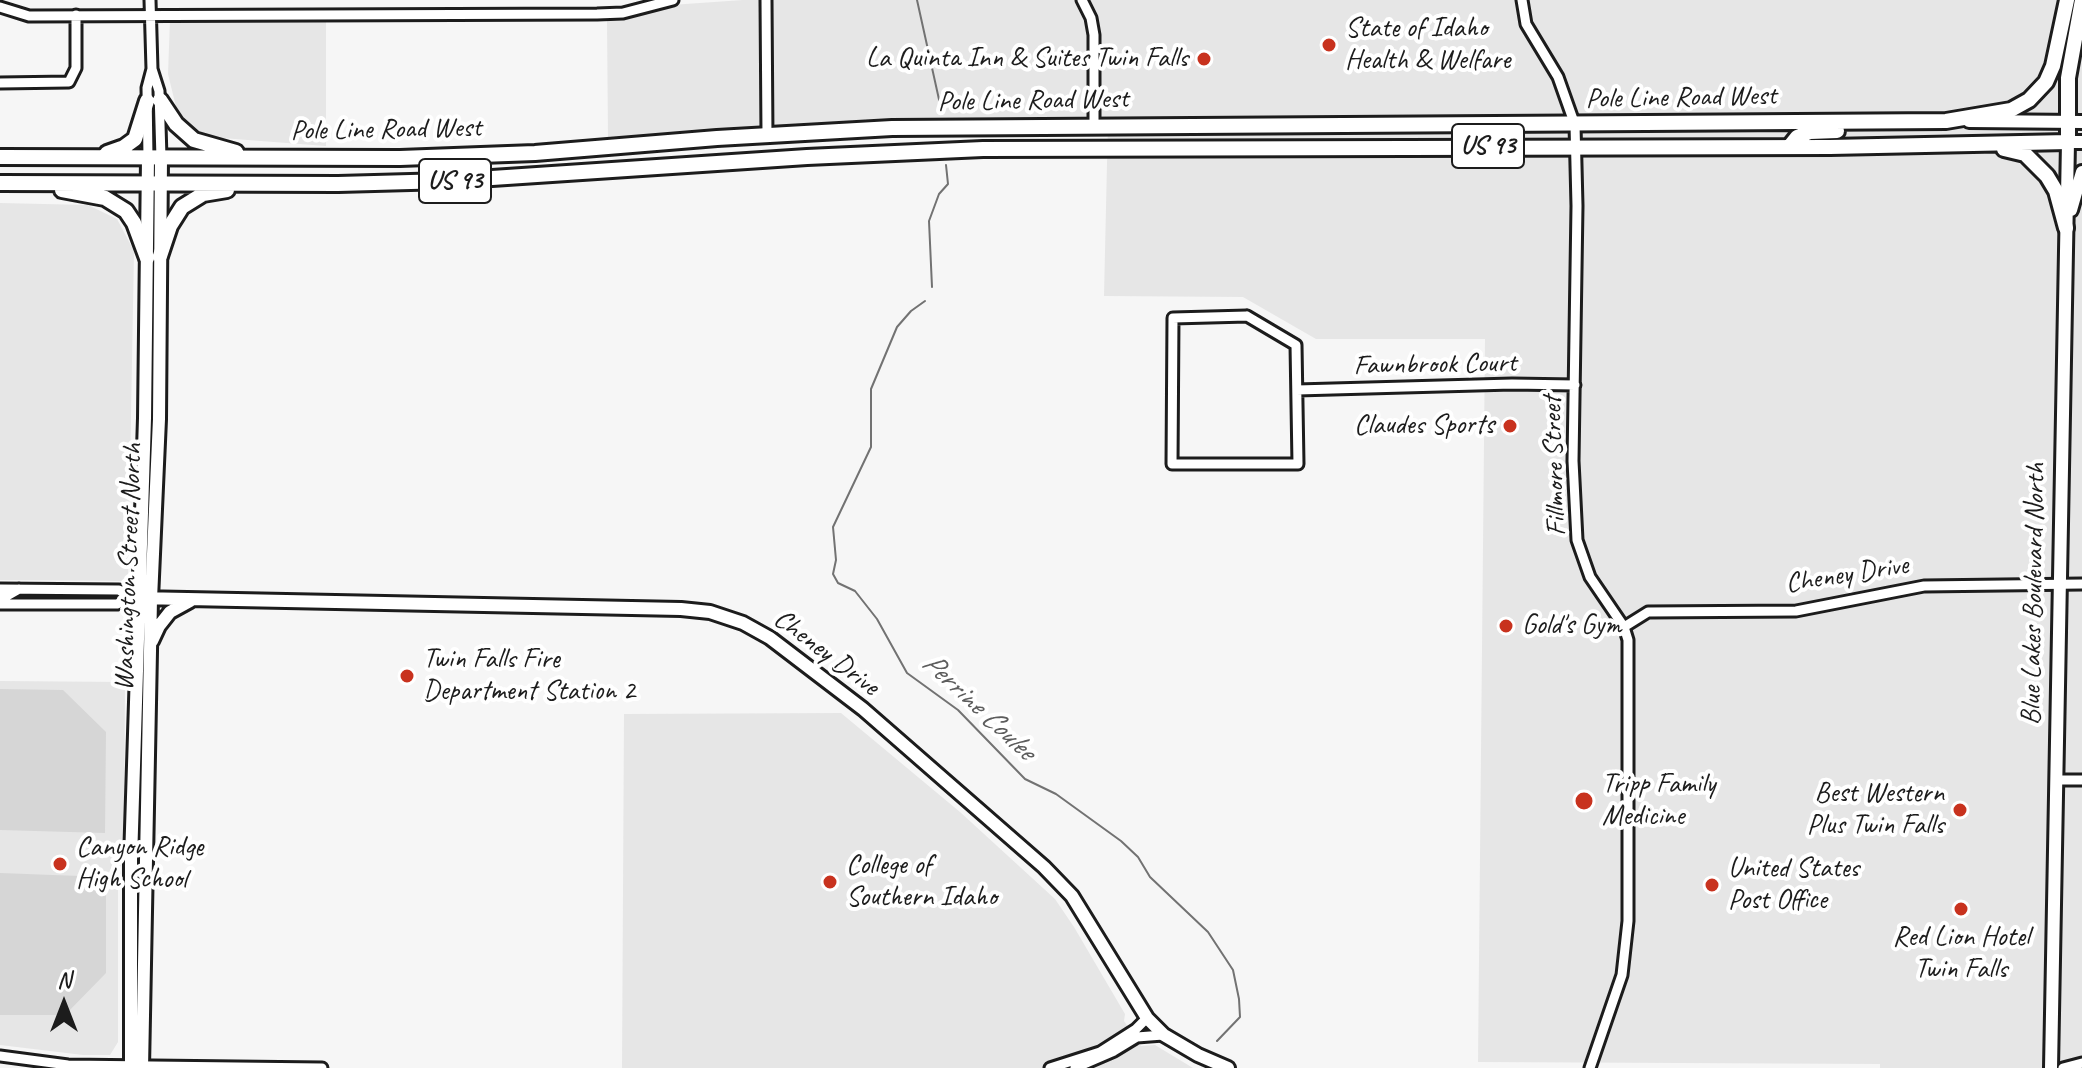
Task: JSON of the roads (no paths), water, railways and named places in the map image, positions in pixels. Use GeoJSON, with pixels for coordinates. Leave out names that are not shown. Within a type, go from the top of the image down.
{"type":"FeatureCollection","features":[{"type":"Feature","properties":{"kind":"highway","name":"US 93"},"geometry":{"type":"LineString","coordinates":[[1946,121],[2011,110],[2029,100],[2046,82],[2053,66],[2067,0]]}},
{"type":"Feature","properties":{"kind":"highway","name":"Blue Lakes Boulevard North"},"geometry":{"type":"LineString","coordinates":[[2075,142],[2068,78],[2082,0]]}},
{"type":"Feature","properties":{"kind":"highway"},"geometry":{"type":"LineString","coordinates":[[2075,34],[2082,54]]}},
{"type":"Feature","properties":{"kind":"highway"},"geometry":{"type":"LineString","coordinates":[[91,157],[131,143],[153,100],[194,140],[228,151],[272,158]]}},
{"type":"Feature","properties":{"kind":"highway"},"geometry":{"type":"LineString","coordinates":[[1789,147],[1797,137],[1810,132],[1866,131],[1917,121]]}},
{"type":"Feature","properties":{"kind":"highway","name":"Pole Line Road West"},"geometry":{"type":"LineString","coordinates":[[0,157],[400,158],[535,153],[892,128],[1946,121]]}},
{"type":"Feature","properties":{"kind":"highway"},"geometry":{"type":"LineString","coordinates":[[1677,147],[1739,138],[1779,138],[1791,134],[1799,122]]}},
{"type":"Feature","properties":{"kind":"highway","name":"Pole Line Road West"},"geometry":{"type":"LineString","coordinates":[[3,183],[447,181],[807,157],[983,149],[1789,147],[2075,142]]}},
{"type":"Feature","properties":{"kind":"highway"},"geometry":{"type":"LineString","coordinates":[[1952,145],[2012,150],[2035,162],[2056,191],[2066,228]]}},
{"type":"Feature","properties":{"kind":"highway"},"geometry":{"type":"LineString","coordinates":[[3,183],[87,194],[118,205],[134,223],[154,257]]}},
{"type":"Feature","properties":{"kind":"highway"},"geometry":{"type":"LineString","coordinates":[[154,257],[182,207],[192,199],[223,191],[281,184]]}},
{"type":"Feature","properties":{"kind":"main road","name":"Pole Line Road West"},"geometry":{"type":"LineString","coordinates":[[1946,121],[2075,122]]}},
{"type":"Feature","properties":{"kind":"main road","name":"Blue Lakes Boulevard North"},"geometry":{"type":"LineString","coordinates":[[2051,1068],[2066,228],[2075,142]]}},
{"type":"Feature","properties":{"kind":"main road","name":"Washington Street North"},"geometry":{"type":"LineString","coordinates":[[136,1066],[131,860],[145,418],[154,257],[154,158]]}},
{"type":"Feature","properties":{"kind":"main road"},"geometry":{"type":"LineString","coordinates":[[2066,228],[2082,172]]}},
{"type":"Feature","properties":{"kind":"main road","name":"Washington Street North"},"geometry":{"type":"LineString","coordinates":[[136,1066],[150,648],[140,598]]}},
{"type":"Feature","properties":{"kind":"main road","name":"Cheney Drive"},"geometry":{"type":"LineString","coordinates":[[140,598],[681,609],[710,612],[743,623],[770,638],[863,709],[1044,867],[1072,896],[1147,1018],[1164,1035],[1228,1068]]}},
{"type":"Feature","properties":{"kind":"main road"},"geometry":{"type":"LineString","coordinates":[[150,648],[164,618],[180,605],[194,599]]}},
{"type":"Feature","properties":{"kind":"street","name":"Washington Street North"},"geometry":{"type":"LineString","coordinates":[[150,0],[152,69],[159,91],[153,100],[154,158]]}},
{"type":"Feature","properties":{"kind":"street"},"geometry":{"type":"LineString","coordinates":[[0,7],[29,16],[597,14],[623,13],[673,0]]}},
{"type":"Feature","properties":{"kind":"street"},"geometry":{"type":"LineString","coordinates":[[766,0],[767,135]]}},
{"type":"Feature","properties":{"kind":"street"},"geometry":{"type":"LineString","coordinates":[[1082,0],[1094,35],[1094,126]]}},
{"type":"Feature","properties":{"kind":"street","name":"Fillmore Street"},"geometry":{"type":"LineString","coordinates":[[1522,0],[1526,24],[1558,77],[1575,125],[1573,461],[1577,540],[1590,577],[1624,627],[1628,640],[1628,921],[1622,975],[1590,1068]]}},
{"type":"Feature","properties":{"kind":"street"},"geometry":{"type":"LineString","coordinates":[[0,83],[69,82],[76,68],[76,15]]}},
{"type":"Feature","properties":{"kind":"street"},"geometry":{"type":"LineString","coordinates":[[1247,316],[1296,345],[1297,390],[1298,464],[1172,464],[1173,318],[1247,316]]}},
{"type":"Feature","properties":{"kind":"street","name":"Fawnbrook Court"},"geometry":{"type":"LineString","coordinates":[[1297,390],[1575,385]]}},
{"type":"Feature","properties":{"kind":"street","name":"Cheney Drive"},"geometry":{"type":"LineString","coordinates":[[1624,627],[1648,612],[1796,611],[1924,586],[2082,584]]}},
{"type":"Feature","properties":{"kind":"street"},"geometry":{"type":"LineString","coordinates":[[0,589],[119,590],[140,598]]}},
{"type":"Feature","properties":{"kind":"street"},"geometry":{"type":"LineString","coordinates":[[0,597],[19,589]]}},
{"type":"Feature","properties":{"kind":"street"},"geometry":{"type":"LineString","coordinates":[[0,604],[117,604],[140,598]]}},
{"type":"Feature","properties":{"kind":"street"},"geometry":{"type":"LineString","coordinates":[[2056,780],[2082,780]]}},
{"type":"Feature","properties":{"kind":"street"},"geometry":{"type":"LineString","coordinates":[[1050,1068],[1100,1052],[1136,1029],[1147,1018]]}},
{"type":"Feature","properties":{"kind":"street"},"geometry":{"type":"LineString","coordinates":[[1075,1068],[1137,1037],[1164,1035]]}},
{"type":"Feature","properties":{"kind":"street"},"geometry":{"type":"LineString","coordinates":[[0,1056],[68,1065],[322,1068]]}},
{"type":"Feature","properties":{"kind":"street"},"geometry":{"type":"LineString","coordinates":[[2063,1068],[2082,1063]]}},
{"type":"Feature","properties":{"kind":"waterway","name":"Perrine Coulee"},"geometry":{"type":"LineString","coordinates":[[917,0],[942,113]]}},
{"type":"Feature","properties":{"kind":"waterway","name":"Perrine Coulee"},"geometry":{"type":"LineString","coordinates":[[932,287],[929,221],[939,194],[948,184],[946,165]]}},
{"type":"Feature","properties":{"kind":"waterway","name":"Perrine Coulee"},"geometry":{"type":"LineString","coordinates":[[925,301],[897,327],[871,389],[871,447],[833,527],[836,560],[833,574],[838,583],[855,591],[877,619],[907,673],[958,710],[1025,779],[1056,794],[1121,841],[1138,857],[1150,877],[1208,932],[1233,970],[1239,999],[1240,1017],[1217,1041]]}},
{"type":"Feature","properties":{"kind":"place","name":"State of Idaho Health & Welfare"},"geometry":{"type":"Point","coordinates":[1329,45]}},
{"type":"Feature","properties":{"kind":"place","name":"La Quinta Inn & Suites Twin Falls"},"geometry":{"type":"Point","coordinates":[1204,59]}},
{"type":"Feature","properties":{"kind":"place","name":"Claudes Sports"},"geometry":{"type":"Point","coordinates":[1510,426]}},
{"type":"Feature","properties":{"kind":"place","name":"Gold's Gym"},"geometry":{"type":"Point","coordinates":[1506,626]}},
{"type":"Feature","properties":{"kind":"place","name":"Twin Falls Fire Department Station 2"},"geometry":{"type":"Point","coordinates":[407,676]}},
{"type":"Feature","properties":{"kind":"place","name":"Tripp Family Medicine"},"geometry":{"type":"Point","coordinates":[1584,801]}},
{"type":"Feature","properties":{"kind":"place","name":"Best Western Plus Twin Falls"},"geometry":{"type":"Point","coordinates":[1960,810]}},
{"type":"Feature","properties":{"kind":"place","name":"Canyon Ridge High School"},"geometry":{"type":"Point","coordinates":[60,864]}},
{"type":"Feature","properties":{"kind":"place","name":"College of Southern Idaho"},"geometry":{"type":"Point","coordinates":[830,882]}},
{"type":"Feature","properties":{"kind":"place","name":"United States Post Office"},"geometry":{"type":"Point","coordinates":[1712,885]}},
{"type":"Feature","properties":{"kind":"place","name":"Red Lion Hotel Twin Falls"},"geometry":{"type":"Point","coordinates":[1961,909]}}]}
